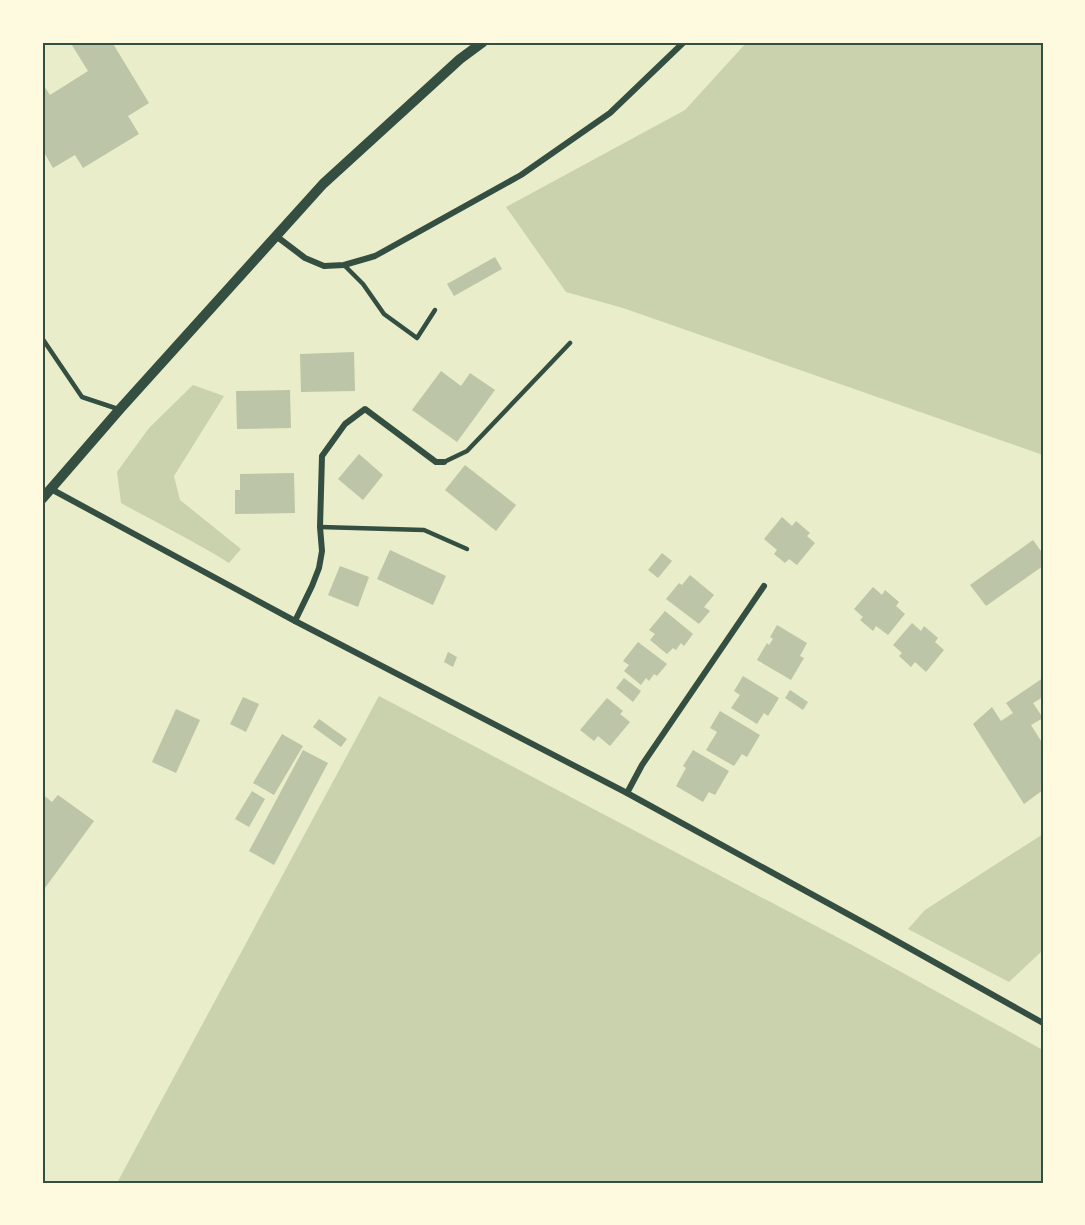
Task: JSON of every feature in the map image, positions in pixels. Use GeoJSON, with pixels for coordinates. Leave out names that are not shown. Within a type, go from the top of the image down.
{"type":"FeatureCollection","features":[{"type":"Feature","properties":{"kind":"street"},"geometry":{"type":"LineString","coordinates":[[42,499],[323,184],[460,59],[483,42]]}},
{"type":"Feature","properties":{"kind":"street"},"geometry":{"type":"LineString","coordinates":[[276,236],[305,258],[324,266],[344,265],[375,256],[521,176],[610,113],[684,42]]}},
{"type":"Feature","properties":{"kind":"street"},"geometry":{"type":"LineString","coordinates":[[295,621],[319,568],[322,551],[320,527],[322,456],[345,424],[365,409],[436,462],[444,462]]}},
{"type":"Feature","properties":{"kind":"street"},"geometry":{"type":"LineString","coordinates":[[51,489],[295,621],[627,793],[1043,1023]]}},
{"type":"Feature","properties":{"kind":"street"},"geometry":{"type":"LineString","coordinates":[[627,793],[642,765],[764,586]]}},
{"type":"Feature","properties":{"kind":"lane"},"geometry":{"type":"LineString","coordinates":[[344,265],[363,284],[384,314],[417,338],[435,310]]}},
{"type":"Feature","properties":{"kind":"lane"},"geometry":{"type":"LineString","coordinates":[[42,338],[82,397],[120,409]]}},
{"type":"Feature","properties":{"kind":"lane"},"geometry":{"type":"LineString","coordinates":[[444,462],[467,451],[570,343]]}},
{"type":"Feature","properties":{"kind":"lane"},"geometry":{"type":"LineString","coordinates":[[320,527],[424,530],[467,549]]}},
{"type":"Feature","properties":{"kind":"green space"},"geometry":{"type":"Polygon","coordinates":[[[747,42],[1043,42],[1043,455],[623,308],[566,292],[506,207],[685,110],[747,42]]]}},
{"type":"Feature","properties":{"kind":"green space"},"geometry":{"type":"Polygon","coordinates":[[[193,385],[224,396],[174,476],[180,500],[241,549],[229,563],[121,503],[117,472],[149,428],[193,385]]]}},
{"type":"Feature","properties":{"kind":"green space"},"geometry":{"type":"Polygon","coordinates":[[[379,696],[852,945],[1043,1050],[1043,1183],[117,1183],[379,696]]]}},
{"type":"Feature","properties":{"kind":"green space"},"geometry":{"type":"Polygon","coordinates":[[[1043,834],[1043,950],[1009,982],[908,929],[925,910],[1043,834]]]}},
{"type":"Feature","properties":{"kind":"building"},"geometry":{"type":"Polygon","coordinates":[[[70,42],[112,42],[149,103],[128,116],[139,134],[83,168],[75,155],[53,168],[42,149],[42,83],[50,95],[88,71],[70,42]]]}},
{"type":"Feature","properties":{"kind":"building"},"geometry":{"type":"Polygon","coordinates":[[[495,257],[502,269],[454,296],[447,284],[495,257]]]}},
{"type":"Feature","properties":{"kind":"building"},"geometry":{"type":"Polygon","coordinates":[[[354,352],[355,391],[301,392],[300,354],[354,352]]]}},
{"type":"Feature","properties":{"kind":"building"},"geometry":{"type":"Polygon","coordinates":[[[441,371],[461,386],[470,373],[495,390],[457,442],[412,410],[441,371]]]}},
{"type":"Feature","properties":{"kind":"building"},"geometry":{"type":"Polygon","coordinates":[[[290,390],[291,428],[237,429],[236,391],[290,390]]]}},
{"type":"Feature","properties":{"kind":"building"},"geometry":{"type":"Polygon","coordinates":[[[359,454],[383,475],[363,500],[338,479],[359,454]]]}},
{"type":"Feature","properties":{"kind":"building"},"geometry":{"type":"Polygon","coordinates":[[[465,465],[516,505],[496,531],[445,490],[465,465]]]}},
{"type":"Feature","properties":{"kind":"building"},"geometry":{"type":"Polygon","coordinates":[[[294,473],[295,513],[235,514],[235,490],[240,490],[240,474],[294,473]]]}},
{"type":"Feature","properties":{"kind":"building"},"geometry":{"type":"Polygon","coordinates":[[[782,517],[792,526],[796,521],[810,533],[807,536],[815,543],[797,565],[789,559],[785,563],[774,554],[777,550],[764,539],[782,517]]]}},
{"type":"Feature","properties":{"kind":"building"},"geometry":{"type":"Polygon","coordinates":[[[1033,540],[1043,554],[1043,566],[986,606],[970,585],[1033,540]]]}},
{"type":"Feature","properties":{"kind":"building"},"geometry":{"type":"Polygon","coordinates":[[[390,550],[446,576],[433,605],[377,579],[390,550]]]}},
{"type":"Feature","properties":{"kind":"building"},"geometry":{"type":"Polygon","coordinates":[[[662,553],[672,561],[658,578],[648,570],[662,553]]]}},
{"type":"Feature","properties":{"kind":"building"},"geometry":{"type":"Polygon","coordinates":[[[340,566],[369,577],[358,607],[328,595],[340,566]]]}},
{"type":"Feature","properties":{"kind":"building"},"geometry":{"type":"Polygon","coordinates":[[[690,575],[714,595],[704,607],[710,611],[699,624],[666,599],[679,583],[682,585],[690,575]]]}},
{"type":"Feature","properties":{"kind":"building"},"geometry":{"type":"Polygon","coordinates":[[[873,587],[882,595],[885,590],[899,602],[896,606],[905,614],[888,635],[876,626],[873,631],[860,620],[863,617],[854,609],[873,587]]]}},
{"type":"Feature","properties":{"kind":"building"},"geometry":{"type":"Polygon","coordinates":[[[665,611],[693,634],[684,646],[681,643],[676,650],[673,648],[667,654],[650,640],[655,634],[649,630],[665,611]]]}},
{"type":"Feature","properties":{"kind":"building"},"geometry":{"type":"Polygon","coordinates":[[[912,623],[921,631],[924,626],[938,638],[935,642],[944,650],[926,672],[915,662],[911,667],[899,656],[902,653],[893,645],[912,623]]]}},
{"type":"Feature","properties":{"kind":"building"},"geometry":{"type":"Polygon","coordinates":[[[777,625],[807,643],[800,656],[804,658],[791,680],[757,660],[767,643],[769,645],[773,639],[770,637],[777,625]]]}},
{"type":"Feature","properties":{"kind":"building"},"geometry":{"type":"Polygon","coordinates":[[[638,642],[667,664],[657,676],[654,674],[649,681],[646,678],[641,685],[624,671],[629,665],[623,661],[638,642]]]}},
{"type":"Feature","properties":{"kind":"building"},"geometry":{"type":"Polygon","coordinates":[[[448,652],[457,657],[453,667],[444,662],[448,652]]]}},
{"type":"Feature","properties":{"kind":"building"},"geometry":{"type":"Polygon","coordinates":[[[743,676],[779,698],[768,716],[764,713],[757,724],[731,708],[740,695],[734,691],[743,676]]]}},
{"type":"Feature","properties":{"kind":"building"},"geometry":{"type":"Polygon","coordinates":[[[624,678],[641,691],[633,702],[616,688],[624,678]]]}},
{"type":"Feature","properties":{"kind":"building"},"geometry":{"type":"Polygon","coordinates":[[[1043,678],[1043,697],[1033,703],[1043,718],[1031,725],[1043,744],[1043,790],[1024,804],[973,724],[992,707],[1001,721],[1013,713],[1006,703],[1043,678]]]}},
{"type":"Feature","properties":{"kind":"building"},"geometry":{"type":"Polygon","coordinates":[[[790,690],[808,702],[803,710],[785,698],[790,690]]]}},
{"type":"Feature","properties":{"kind":"building"},"geometry":{"type":"Polygon","coordinates":[[[243,697],[259,704],[246,732],[230,724],[243,697]]]}},
{"type":"Feature","properties":{"kind":"building"},"geometry":{"type":"Polygon","coordinates":[[[607,698],[623,711],[620,714],[630,722],[610,746],[598,736],[594,741],[580,730],[607,698]]]}},
{"type":"Feature","properties":{"kind":"building"},"geometry":{"type":"Polygon","coordinates":[[[176,709],[200,720],[176,773],[152,762],[176,709]]]}},
{"type":"Feature","properties":{"kind":"building"},"geometry":{"type":"Polygon","coordinates":[[[720,711],[760,735],[747,757],[742,754],[734,766],[706,750],[717,732],[710,728],[720,711]]]}},
{"type":"Feature","properties":{"kind":"building"},"geometry":{"type":"Polygon","coordinates":[[[319,719],[347,739],[341,747],[313,727],[319,719]]]}},
{"type":"Feature","properties":{"kind":"building"},"geometry":{"type":"Polygon","coordinates":[[[282,734],[303,746],[274,795],[253,783],[282,734]]]}},
{"type":"Feature","properties":{"kind":"building"},"geometry":{"type":"Polygon","coordinates":[[[303,750],[328,763],[274,865],[249,851],[303,750]]]}},
{"type":"Feature","properties":{"kind":"building"},"geometry":{"type":"Polygon","coordinates":[[[693,750],[729,771],[715,795],[709,792],[703,802],[676,786],[686,768],[683,766],[693,750]]]}},
{"type":"Feature","properties":{"kind":"building"},"geometry":{"type":"Polygon","coordinates":[[[252,791],[265,799],[249,827],[235,819],[252,791]]]}},
{"type":"Feature","properties":{"kind":"building"},"geometry":{"type":"Polygon","coordinates":[[[42,794],[52,802],[58,795],[94,821],[42,892],[42,794]]]}}]}
